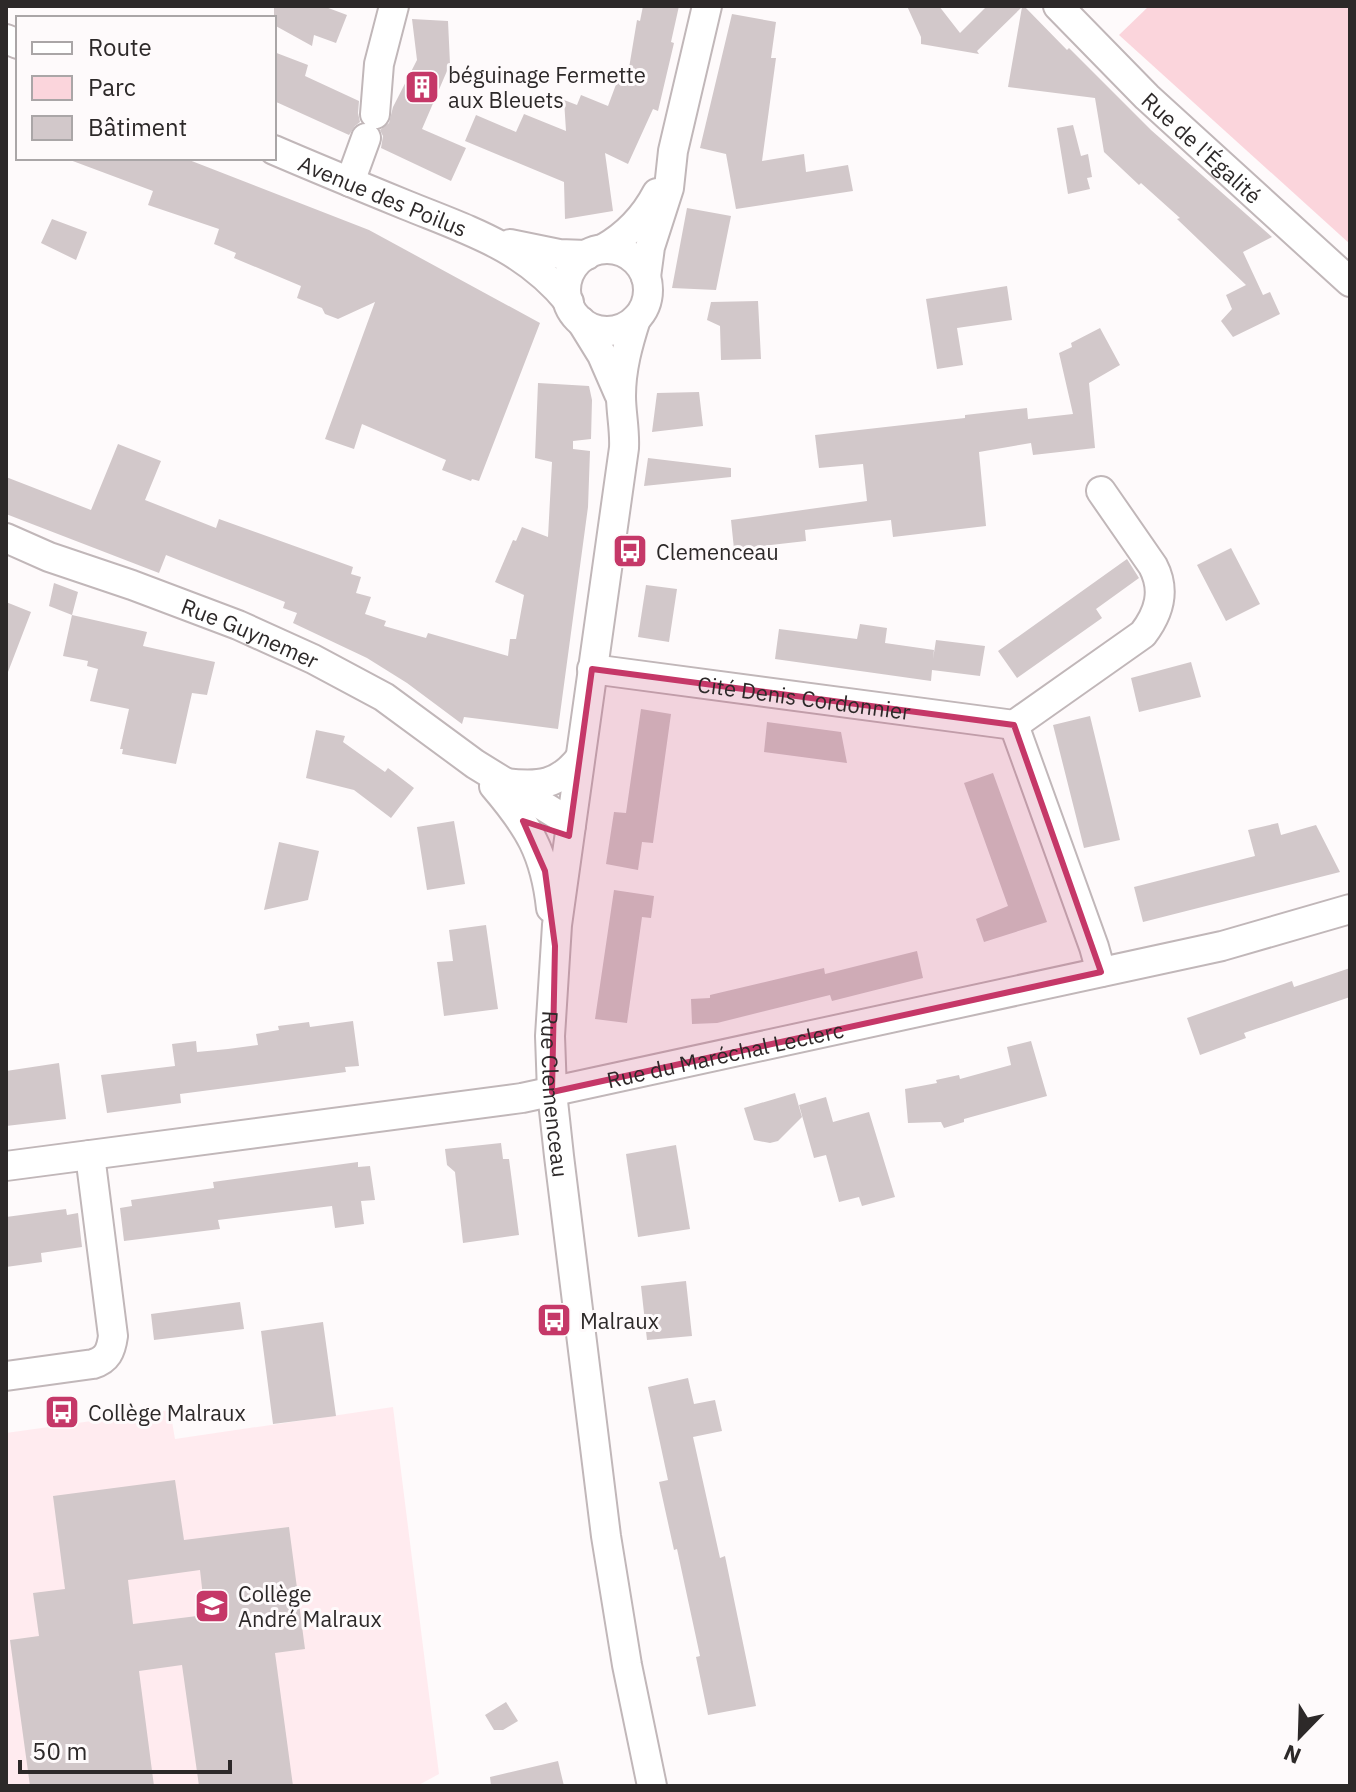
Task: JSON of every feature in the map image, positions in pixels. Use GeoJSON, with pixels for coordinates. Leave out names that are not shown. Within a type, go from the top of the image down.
{"type":"FeatureCollection","features":[{"type":"Feature","properties":{"kind":"street"},"geometry":{"type":"LineString","coordinates":[[350,182],[371,126],[381,49],[394,6]]}},
{"type":"Feature","properties":{"kind":"street"},"geometry":{"type":"LineString","coordinates":[[673,151],[669,188],[653,235],[646,277],[647,299],[636,319],[623,328],[595,329],[575,311],[567,286],[570,275],[575,266],[625,235],[646,211],[660,187],[673,151],[707,6]]}},
{"type":"Feature","properties":{"kind":"street","name":"Rue de l'Égalité"},"geometry":{"type":"LineString","coordinates":[[1058,6],[1147,97],[1350,282]]}},
{"type":"Feature","properties":{"kind":"street","name":"Avenue des Poilus"},"geometry":{"type":"LineString","coordinates":[[276,151],[490,240],[535,267],[557,287],[575,311]]}},
{"type":"Feature","properties":{"kind":"street","name":"Avenue des Poilus"},"geometry":{"type":"LineString","coordinates":[[490,240],[573,255],[595,252]]}},
{"type":"Feature","properties":{"kind":"street"},"geometry":{"type":"LineString","coordinates":[[595,252],[619,251],[630,256],[646,277]]}},
{"type":"Feature","properties":{"kind":"street","name":"Rue Clemenceau"},"geometry":{"type":"LineString","coordinates":[[575,311],[602,355],[621,398]]}},
{"type":"Feature","properties":{"kind":"street","name":"Rue Clemenceau"},"geometry":{"type":"LineString","coordinates":[[636,319],[625,358],[621,398],[624,448],[570,829],[555,946],[550,1025],[552,1092],[606,1536],[627,1665],[652,1786]]}},
{"type":"Feature","properties":{"kind":"street"},"geometry":{"type":"LineString","coordinates":[[1101,491],[1159,577],[1159,608],[1143,634],[1014,725],[1101,972]]}},
{"type":"Feature","properties":{"kind":"street","name":"Rue Guynemer"},"geometry":{"type":"LineString","coordinates":[[6,538],[63,562],[238,625],[313,659],[384,697],[475,764],[545,807],[570,829]]}},
{"type":"Feature","properties":{"kind":"street","name":"Cité Denis Cordonnier"},"geometry":{"type":"LineString","coordinates":[[592,669],[1014,725]]}},
{"type":"Feature","properties":{"kind":"street"},"geometry":{"type":"LineString","coordinates":[[504,783],[526,786],[548,783],[565,774],[580,758]]}},
{"type":"Feature","properties":{"kind":"street","name":"Rue Guynemer"},"geometry":{"type":"LineString","coordinates":[[475,764],[532,836],[545,871],[555,946]]}},
{"type":"Feature","properties":{"kind":"street"},"geometry":{"type":"LineString","coordinates":[[523,821],[550,834],[570,829]]}},
{"type":"Feature","properties":{"kind":"street","name":"Rue du Maréchal Leclerc"},"geometry":{"type":"LineString","coordinates":[[6,1166],[552,1092],[1222,946],[1350,909]]}},
{"type":"Feature","properties":{"kind":"street"},"geometry":{"type":"LineString","coordinates":[[6,1376],[93,1364],[106,1358],[110,1351],[113,1336],[90,1155]]}},
{"type":"Feature","properties":{"kind":"highlighted area"},"geometry":{"type":"Polygon","coordinates":[[[592,669],[1014,725],[1101,972],[552,1092],[555,946],[545,871],[523,821],[569,836],[592,669]]]}},
{"type":"Feature","properties":{"kind":"shaded area","name":"Collège André Malraux"},"geometry":{"type":"Polygon","coordinates":[[[393,1407],[439,1774],[417,1786],[6,1786],[6,1433],[170,1410],[175,1439],[393,1407]]]}},
{"type":"Feature","properties":{"kind":"green space"},"geometry":{"type":"Polygon","coordinates":[[[1149,6],[1350,6],[1350,244],[1119,35],[1149,6]]]}},
{"type":"Feature","properties":{"kind":"building"},"geometry":{"type":"Polygon","coordinates":[[[274,6],[323,6],[347,15],[336,43],[314,35],[312,46],[276,26],[274,6]]]}},
{"type":"Feature","properties":{"kind":"building"},"geometry":{"type":"Polygon","coordinates":[[[643,6],[679,6],[658,111],[653,109],[628,164],[605,153],[613,211],[565,219],[564,182],[465,141],[476,115],[516,132],[524,114],[566,131],[564,100],[577,105],[581,95],[608,106],[621,71],[628,74],[637,20],[640,21],[643,6]]]}},
{"type":"Feature","properties":{"kind":"building"},"geometry":{"type":"Polygon","coordinates":[[[907,6],[939,6],[960,33],[987,6],[1024,6],[1151,130],[1272,237],[1243,252],[1263,295],[1270,292],[1280,314],[1233,337],[1221,321],[1232,309],[1226,295],[1246,285],[1177,219],[1180,218],[1104,152],[1095,98],[1008,87],[1022,7],[977,51],[979,54],[921,44],[921,37],[907,6]]]}},
{"type":"Feature","properties":{"kind":"building"},"geometry":{"type":"Polygon","coordinates":[[[732,14],[776,22],[771,58],[776,58],[762,161],[804,154],[806,172],[848,165],[853,191],[736,209],[726,154],[700,148],[732,14]]]}},
{"type":"Feature","properties":{"kind":"building","name":"béguinage Fermette aux Bleuets"},"geometry":{"type":"Polygon","coordinates":[[[412,19],[448,21],[450,64],[422,129],[466,148],[451,181],[381,148],[383,136],[380,130],[389,123],[393,107],[417,60],[412,19]]]}},
{"type":"Feature","properties":{"kind":"building"},"geometry":{"type":"Polygon","coordinates":[[[276,53],[308,65],[305,76],[359,101],[360,122],[349,135],[276,102],[276,53]]]}},
{"type":"Feature","properties":{"kind":"building"},"geometry":{"type":"Polygon","coordinates":[[[1073,125],[1081,156],[1088,154],[1092,177],[1087,178],[1090,189],[1068,194],[1057,128],[1073,125]]]}},
{"type":"Feature","properties":{"kind":"building"},"geometry":{"type":"Polygon","coordinates":[[[70,160],[189,160],[369,230],[540,323],[479,481],[442,470],[446,460],[362,424],[354,449],[325,439],[375,302],[338,319],[325,314],[322,308],[297,298],[301,286],[234,258],[236,253],[214,244],[219,229],[148,205],[153,191],[70,160]]]}},
{"type":"Feature","properties":{"kind":"building"},"geometry":{"type":"Polygon","coordinates":[[[687,208],[731,216],[716,290],[672,288],[687,208]]]}},
{"type":"Feature","properties":{"kind":"building"},"geometry":{"type":"Polygon","coordinates":[[[52,219],[87,232],[76,260],[41,243],[52,219]]]}},
{"type":"Feature","properties":{"kind":"building"},"geometry":{"type":"Polygon","coordinates":[[[1007,286],[1012,320],[957,328],[963,365],[937,369],[926,299],[1007,286]]]}},
{"type":"Feature","properties":{"kind":"building"},"geometry":{"type":"Polygon","coordinates":[[[758,301],[761,359],[721,360],[720,326],[707,320],[711,302],[758,301]]]}},
{"type":"Feature","properties":{"kind":"building"},"geometry":{"type":"Polygon","coordinates":[[[1100,328],[1120,365],[1089,383],[1095,448],[1033,455],[1031,443],[979,452],[986,526],[893,537],[891,520],[805,530],[806,541],[734,549],[731,520],[867,501],[863,464],[819,468],[815,435],[1027,408],[1028,419],[1073,414],[1059,353],[1100,328]]]}},
{"type":"Feature","properties":{"kind":"building"},"geometry":{"type":"Polygon","coordinates":[[[538,383],[589,386],[592,400],[591,439],[573,441],[573,449],[590,451],[588,507],[558,729],[464,717],[462,724],[367,658],[293,623],[297,613],[283,608],[285,602],[166,555],[159,573],[6,514],[6,477],[91,510],[118,444],[161,461],[145,500],[216,528],[219,519],[353,567],[351,574],[361,577],[356,593],[371,597],[365,614],[386,621],[384,626],[426,638],[428,633],[508,656],[510,639],[516,639],[524,595],[495,582],[522,527],[548,537],[552,462],[535,458],[538,383]]]}},
{"type":"Feature","properties":{"kind":"building"},"geometry":{"type":"Polygon","coordinates":[[[699,392],[703,426],[652,432],[657,393],[699,392]]]}},
{"type":"Feature","properties":{"kind":"building"},"geometry":{"type":"Polygon","coordinates":[[[648,458],[731,468],[731,477],[644,486],[648,458]]]}},
{"type":"Feature","properties":{"kind":"building"},"geometry":{"type":"Polygon","coordinates":[[[1231,548],[1260,604],[1226,621],[1197,565],[1231,548]]]}},
{"type":"Feature","properties":{"kind":"building"},"geometry":{"type":"Polygon","coordinates":[[[1127,559],[1139,578],[1096,609],[1102,618],[1017,678],[998,651],[1127,559]]]}},
{"type":"Feature","properties":{"kind":"building"},"geometry":{"type":"Polygon","coordinates":[[[54,583],[78,592],[72,615],[49,606],[54,583]]]}},
{"type":"Feature","properties":{"kind":"building"},"geometry":{"type":"Polygon","coordinates":[[[646,585],[677,589],[669,642],[638,637],[646,585]]]}},
{"type":"Feature","properties":{"kind":"building"},"geometry":{"type":"Polygon","coordinates":[[[6,602],[31,612],[8,672],[6,671],[6,602]]]}},
{"type":"Feature","properties":{"kind":"building"},"geometry":{"type":"Polygon","coordinates":[[[72,615],[147,632],[143,646],[215,662],[207,695],[192,693],[176,764],[122,754],[123,749],[120,749],[129,709],[90,701],[98,669],[87,666],[88,661],[63,656],[72,615]]]}},
{"type":"Feature","properties":{"kind":"building"},"geometry":{"type":"Polygon","coordinates":[[[860,624],[887,628],[885,643],[934,650],[933,659],[936,640],[985,646],[980,676],[932,670],[931,681],[775,659],[779,629],[857,639],[860,624]]]}},
{"type":"Feature","properties":{"kind":"building"},"geometry":{"type":"Polygon","coordinates":[[[1191,662],[1201,697],[1139,712],[1131,678],[1191,662]]]}},
{"type":"Feature","properties":{"kind":"building"},"geometry":{"type":"Polygon","coordinates":[[[641,709],[671,714],[653,843],[642,842],[638,870],[606,864],[614,812],[626,813],[641,709]]]}},
{"type":"Feature","properties":{"kind":"building"},"geometry":{"type":"Polygon","coordinates":[[[1090,716],[1120,840],[1084,848],[1053,725],[1090,716]]]}},
{"type":"Feature","properties":{"kind":"building"},"geometry":{"type":"Polygon","coordinates":[[[767,722],[841,732],[847,763],[764,752],[767,722]]]}},
{"type":"Feature","properties":{"kind":"building"},"geometry":{"type":"Polygon","coordinates":[[[316,730],[345,736],[343,742],[385,772],[388,768],[414,788],[391,818],[354,790],[306,778],[316,730]]]}},
{"type":"Feature","properties":{"kind":"building"},"geometry":{"type":"Polygon","coordinates":[[[993,773],[1047,922],[984,942],[976,919],[1008,906],[964,783],[993,773]]]}},
{"type":"Feature","properties":{"kind":"building"},"geometry":{"type":"Polygon","coordinates":[[[454,821],[465,884],[427,890],[417,827],[454,821]]]}},
{"type":"Feature","properties":{"kind":"building"},"geometry":{"type":"Polygon","coordinates":[[[1278,823],[1281,835],[1316,825],[1340,872],[1143,922],[1134,887],[1255,856],[1248,830],[1278,823]]]}},
{"type":"Feature","properties":{"kind":"building"},"geometry":{"type":"Polygon","coordinates":[[[279,842],[319,851],[308,900],[264,910],[279,842]]]}},
{"type":"Feature","properties":{"kind":"building"},"geometry":{"type":"Polygon","coordinates":[[[614,890],[654,896],[651,918],[642,917],[627,1023],[595,1019],[614,890]]]}},
{"type":"Feature","properties":{"kind":"building"},"geometry":{"type":"Polygon","coordinates":[[[486,925],[498,1009],[444,1016],[437,962],[453,961],[449,930],[486,925]]]}},
{"type":"Feature","properties":{"kind":"building"},"geometry":{"type":"Polygon","coordinates":[[[917,951],[923,978],[832,1001],[830,995],[717,1023],[692,1024],[691,999],[710,998],[710,995],[824,968],[825,974],[917,951]]]}},
{"type":"Feature","properties":{"kind":"building"},"geometry":{"type":"Polygon","coordinates":[[[1350,968],[1350,997],[1244,1033],[1246,1038],[1200,1055],[1187,1018],[1292,981],[1294,987],[1350,968]]]}},
{"type":"Feature","properties":{"kind":"building"},"geometry":{"type":"Polygon","coordinates":[[[353,1021],[359,1066],[345,1067],[346,1072],[180,1094],[181,1103],[107,1113],[101,1075],[175,1066],[172,1044],[196,1041],[197,1052],[228,1049],[258,1045],[256,1034],[279,1030],[278,1026],[309,1022],[310,1027],[353,1021]]]}},
{"type":"Feature","properties":{"kind":"building"},"geometry":{"type":"Polygon","coordinates":[[[1031,1041],[1047,1096],[964,1119],[964,1122],[944,1128],[941,1122],[908,1123],[905,1089],[1011,1065],[1007,1047],[1031,1041]]]}},
{"type":"Feature","properties":{"kind":"building"},"geometry":{"type":"Polygon","coordinates":[[[59,1063],[66,1119],[6,1126],[6,1071],[59,1063]]]}},
{"type":"Feature","properties":{"kind":"building"},"geometry":{"type":"Polygon","coordinates":[[[795,1093],[802,1117],[778,1141],[754,1140],[744,1108],[795,1093]]]}},
{"type":"Feature","properties":{"kind":"building"},"geometry":{"type":"Polygon","coordinates":[[[826,1097],[833,1122],[869,1112],[895,1197],[862,1206],[859,1197],[839,1202],[826,1155],[814,1158],[799,1105],[826,1097]]]}},
{"type":"Feature","properties":{"kind":"building"},"geometry":{"type":"Polygon","coordinates":[[[501,1143],[503,1159],[509,1159],[519,1235],[463,1243],[455,1172],[447,1165],[445,1149],[501,1143]]]}},
{"type":"Feature","properties":{"kind":"building"},"geometry":{"type":"Polygon","coordinates":[[[676,1145],[690,1229],[638,1237],[626,1154],[676,1145]]]}},
{"type":"Feature","properties":{"kind":"building"},"geometry":{"type":"Polygon","coordinates":[[[358,1162],[358,1167],[370,1166],[375,1200],[361,1201],[364,1224],[335,1228],[332,1206],[218,1220],[220,1229],[124,1241],[120,1208],[132,1206],[131,1200],[214,1188],[213,1182],[358,1162]]]}},
{"type":"Feature","properties":{"kind":"building"},"geometry":{"type":"Polygon","coordinates":[[[66,1209],[67,1215],[78,1213],[82,1247],[41,1253],[42,1262],[6,1267],[6,1217],[66,1209]]]}},
{"type":"Feature","properties":{"kind":"building"},"geometry":{"type":"Polygon","coordinates":[[[686,1281],[692,1336],[647,1340],[641,1286],[686,1281]]]}},
{"type":"Feature","properties":{"kind":"building"},"geometry":{"type":"Polygon","coordinates":[[[240,1302],[244,1329],[154,1340],[151,1314],[240,1302]]]}},
{"type":"Feature","properties":{"kind":"building"},"geometry":{"type":"Polygon","coordinates":[[[323,1322],[336,1416],[273,1424],[261,1331],[323,1322]]]}},
{"type":"Feature","properties":{"kind":"building"},"geometry":{"type":"Polygon","coordinates":[[[688,1378],[694,1404],[715,1400],[722,1431],[693,1437],[720,1558],[725,1556],[756,1706],[708,1715],[696,1657],[700,1656],[659,1482],[668,1480],[648,1387],[688,1378]]]}},
{"type":"Feature","properties":{"kind":"building"},"geometry":{"type":"Polygon","coordinates":[[[175,1480],[184,1540],[289,1527],[305,1649],[275,1653],[293,1786],[199,1786],[182,1665],[139,1671],[154,1786],[30,1786],[10,1640],[39,1636],[33,1593],[65,1589],[53,1496],[175,1480]],[[200,1570],[128,1580],[133,1624],[205,1615],[200,1570]]]}},
{"type":"Feature","properties":{"kind":"building"},"geometry":{"type":"Polygon","coordinates":[[[506,1702],[518,1721],[503,1730],[494,1730],[485,1715],[506,1702]]]}},
{"type":"Feature","properties":{"kind":"building"},"geometry":{"type":"Polygon","coordinates":[[[558,1761],[564,1786],[491,1786],[490,1777],[558,1761]]]}},
{"type":"Feature","properties":{"kind":"place","name":"béguinage Fermette aux Bleuets"},"geometry":{"type":"Point","coordinates":[422,87]}},
{"type":"Feature","properties":{"kind":"place","name":"Clemenceau"},"geometry":{"type":"Point","coordinates":[630,551]}},
{"type":"Feature","properties":{"kind":"place","name":"Malraux"},"geometry":{"type":"Point","coordinates":[554,1320]}},
{"type":"Feature","properties":{"kind":"place","name":"Collège Malraux"},"geometry":{"type":"Point","coordinates":[62,1412]}},
{"type":"Feature","properties":{"kind":"place","name":"Collège André Malraux"},"geometry":{"type":"Point","coordinates":[212,1606]}}]}
